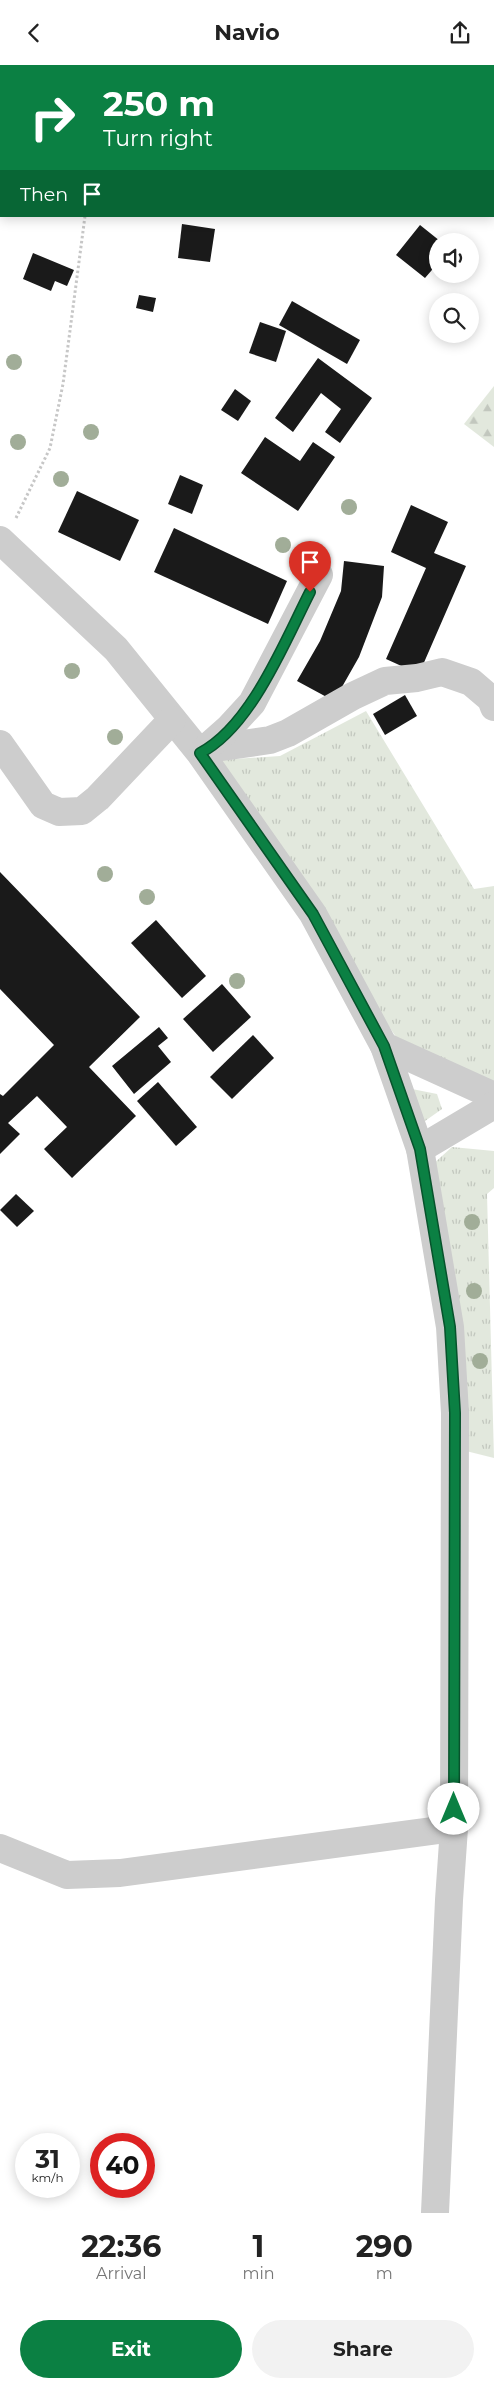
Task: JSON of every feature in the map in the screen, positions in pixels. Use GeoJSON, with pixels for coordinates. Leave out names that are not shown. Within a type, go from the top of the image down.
{"type":"FeatureCollection","features":[{"type":"Feature","properties":{"kind":"street"},"geometry":{"type":"LineString","coordinates":[[2,542],[116,649],[172,720],[204,751],[313,914],[384,1046],[420,1149],[450,1327],[455,1413],[454,1829],[435,2213]]}},
{"type":"Feature","properties":{"kind":"street"},"geometry":{"type":"LineString","coordinates":[[204,751],[252,703],[319,575]]}},
{"type":"Feature","properties":{"kind":"street"},"geometry":{"type":"LineString","coordinates":[[204,751],[270,740],[288,733],[353,696],[385,681],[417,678],[442,672],[471,682],[491,699],[494,707]]}},
{"type":"Feature","properties":{"kind":"street"},"geometry":{"type":"LineString","coordinates":[[0,744],[43,805],[59,812],[82,811],[98,798],[172,720]]}},
{"type":"Feature","properties":{"kind":"street"},"geometry":{"type":"LineString","coordinates":[[384,1046],[494,1096]]}},
{"type":"Feature","properties":{"kind":"street"},"geometry":{"type":"LineString","coordinates":[[420,1149],[494,1105]]}},
{"type":"Feature","properties":{"kind":"street"},"geometry":{"type":"LineString","coordinates":[[0,1848],[67,1875],[120,1873],[454,1829]]}},
{"type":"Feature","properties":{"kind":"path"},"geometry":{"type":"LineString","coordinates":[[2,542],[50,448],[63,384],[85,217]]}},
{"type":"Feature","properties":{"kind":"green space"},"geometry":{"type":"Polygon","coordinates":[[[494,386],[494,447],[464,424],[494,386]]]}},
{"type":"Feature","properties":{"kind":"green space"},"geometry":{"type":"Polygon","coordinates":[[[366,711],[474,889],[494,886],[494,1084],[398,1040],[333,942],[204,761],[280,756],[366,711]]]}},
{"type":"Feature","properties":{"kind":"green space"},"geometry":{"type":"Polygon","coordinates":[[[407,1088],[437,1094],[442,1109],[418,1126],[407,1088]]]}},
{"type":"Feature","properties":{"kind":"green space"},"geometry":{"type":"Polygon","coordinates":[[[452,1147],[494,1151],[494,1188],[487,1194],[494,1458],[462,1450],[432,1165],[452,1147]]]}},
{"type":"Feature","properties":{"kind":"building"},"geometry":{"type":"Polygon","coordinates":[[[182,224],[215,229],[210,262],[178,258],[182,224]]]}},
{"type":"Feature","properties":{"kind":"building"},"geometry":{"type":"Polygon","coordinates":[[[420,225],[430,233],[429,273],[425,278],[396,255],[420,225]]]}},
{"type":"Feature","properties":{"kind":"building"},"geometry":{"type":"Polygon","coordinates":[[[33,253],[74,270],[67,286],[55,281],[51,291],[23,279],[33,253]]]}},
{"type":"Feature","properties":{"kind":"building"},"geometry":{"type":"Polygon","coordinates":[[[139,295],[156,298],[153,312],[136,308],[139,295]]]}},
{"type":"Feature","properties":{"kind":"building"},"geometry":{"type":"Polygon","coordinates":[[[292,301],[360,340],[347,364],[279,325],[292,301]]]}},
{"type":"Feature","properties":{"kind":"building"},"geometry":{"type":"Polygon","coordinates":[[[260,322],[286,331],[276,362],[249,353],[260,322]]]}},
{"type":"Feature","properties":{"kind":"building"},"geometry":{"type":"Polygon","coordinates":[[[318,358],[372,398],[340,443],[325,432],[341,409],[321,393],[293,432],[275,418],[318,358]]]}},
{"type":"Feature","properties":{"kind":"building"},"geometry":{"type":"Polygon","coordinates":[[[235,389],[251,401],[238,421],[221,410],[235,389]]]}},
{"type":"Feature","properties":{"kind":"building"},"geometry":{"type":"Polygon","coordinates":[[[265,437],[300,461],[313,442],[335,457],[298,511],[241,473],[265,437]]]}},
{"type":"Feature","properties":{"kind":"building"},"geometry":{"type":"Polygon","coordinates":[[[180,475],[203,485],[192,514],[168,504],[180,475]]]}},
{"type":"Feature","properties":{"kind":"building"},"geometry":{"type":"Polygon","coordinates":[[[77,491],[139,520],[120,561],[58,532],[77,491]]]}},
{"type":"Feature","properties":{"kind":"building"},"geometry":{"type":"Polygon","coordinates":[[[411,505],[448,522],[434,553],[466,566],[419,674],[386,659],[426,568],[391,552],[411,505]]]}},
{"type":"Feature","properties":{"kind":"building"},"geometry":{"type":"Polygon","coordinates":[[[174,528],[287,581],[268,624],[154,572],[174,528]]]}},
{"type":"Feature","properties":{"kind":"building"},"geometry":{"type":"Polygon","coordinates":[[[344,561],[384,566],[382,597],[359,657],[334,701],[297,681],[320,641],[341,591],[344,561]]]}},
{"type":"Feature","properties":{"kind":"building"},"geometry":{"type":"Polygon","coordinates":[[[405,695],[417,716],[385,735],[373,714],[405,695]]]}},
{"type":"Feature","properties":{"kind":"building"},"geometry":{"type":"Polygon","coordinates":[[[0,872],[140,1017],[89,1067],[136,1116],[72,1178],[44,1149],[67,1127],[37,1096],[8,1123],[20,1134],[0,1154],[0,1094],[3,1096],[54,1045],[0,989],[0,872]]]}},
{"type":"Feature","properties":{"kind":"building"},"geometry":{"type":"Polygon","coordinates":[[[156,920],[206,976],[182,998],[131,943],[156,920]]]}},
{"type":"Feature","properties":{"kind":"building"},"geometry":{"type":"Polygon","coordinates":[[[222,984],[251,1017],[213,1052],[183,1019],[222,984]]]}},
{"type":"Feature","properties":{"kind":"building"},"geometry":{"type":"Polygon","coordinates":[[[159,1027],[168,1038],[158,1046],[171,1062],[134,1094],[112,1066],[159,1027]]]}},
{"type":"Feature","properties":{"kind":"building"},"geometry":{"type":"Polygon","coordinates":[[[253,1035],[274,1058],[232,1099],[210,1077],[253,1035]]]}},
{"type":"Feature","properties":{"kind":"building"},"geometry":{"type":"Polygon","coordinates":[[[158,1082],[197,1127],[176,1146],[137,1101],[158,1082]]]}},
{"type":"Feature","properties":{"kind":"building"},"geometry":{"type":"Polygon","coordinates":[[[16,1194],[34,1211],[17,1227],[0,1210],[16,1194]]]}},
{"type":"Feature","properties":{"kind":"route"},"geometry":{"type":"LineString","coordinates":[[310,592],[252,703],[208,749],[200,753],[313,914],[384,1046],[420,1149],[428,1185],[450,1327],[455,1413],[453,1518],[454,1809]]}}]}
